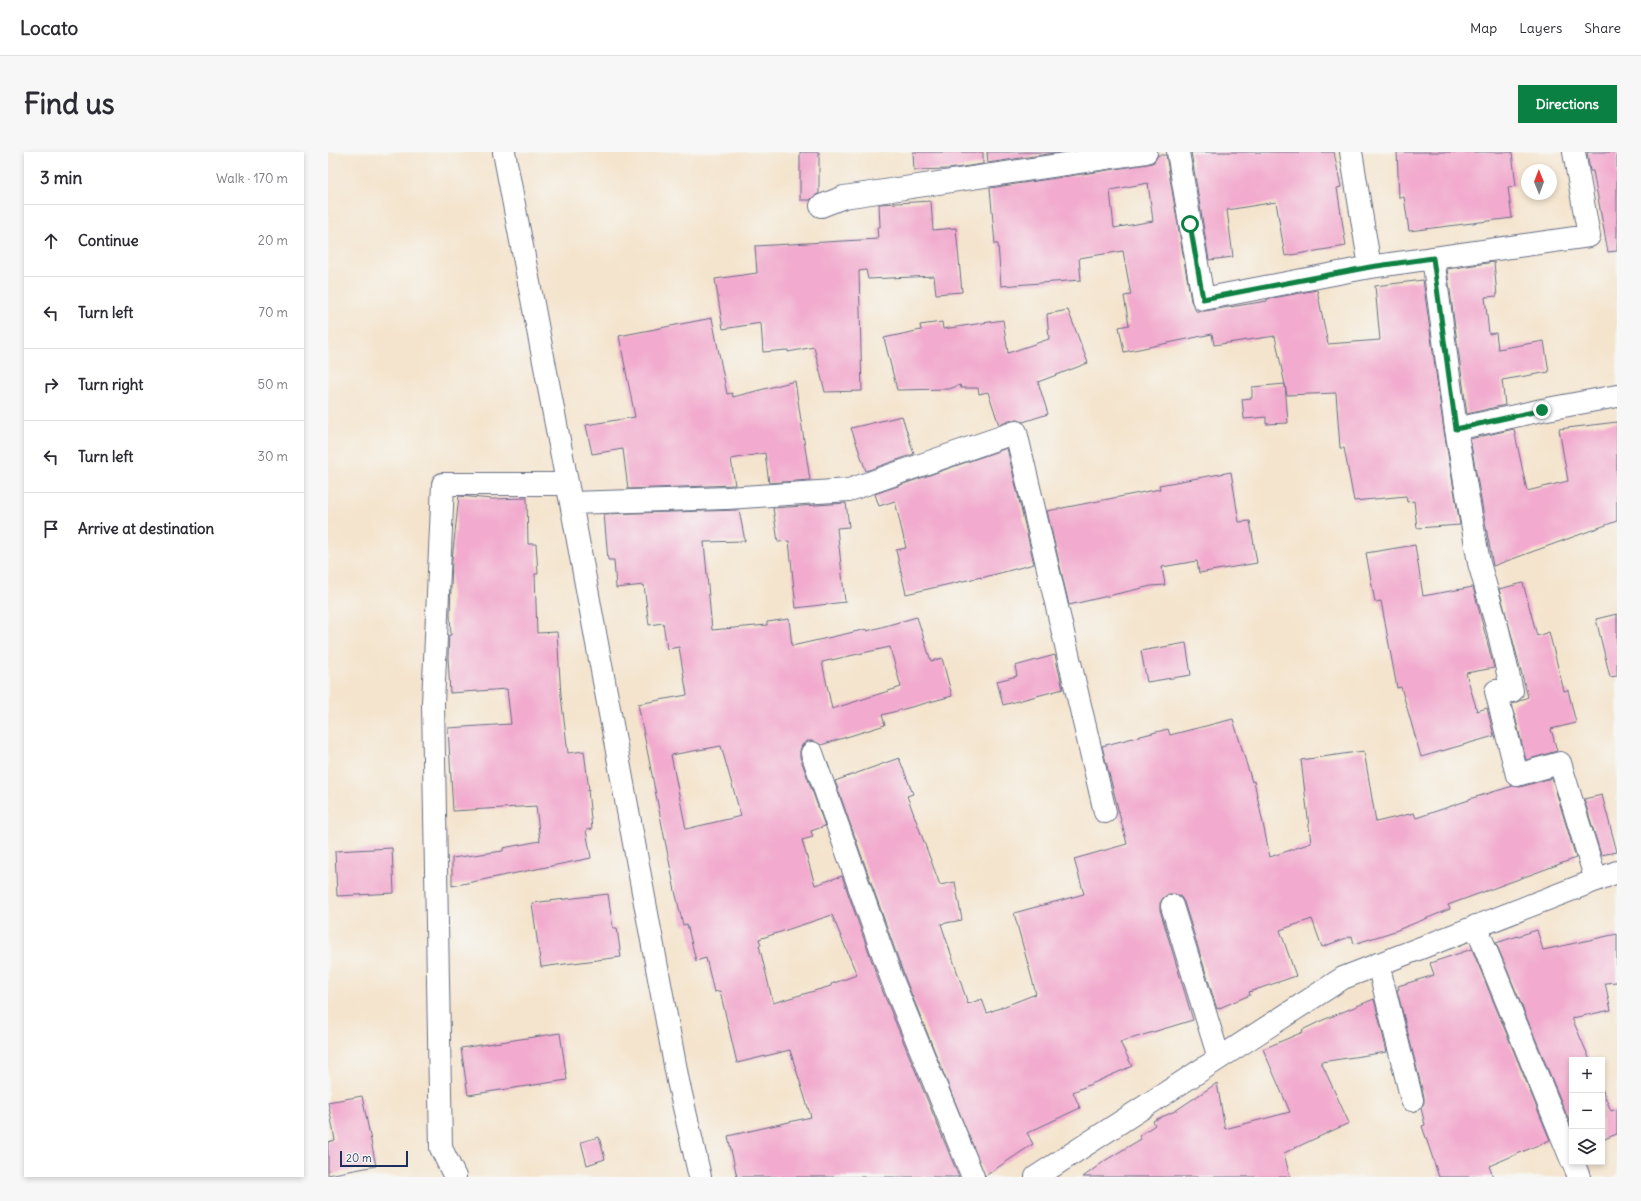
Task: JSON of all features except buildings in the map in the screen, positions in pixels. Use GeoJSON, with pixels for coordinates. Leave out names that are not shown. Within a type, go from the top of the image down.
{"type":"FeatureCollection","features":[{"type":"Feature","properties":{"kind":"street"},"geometry":{"type":"LineString","coordinates":[[504,152],[569,493],[676,1073],[700,1177]]}},
{"type":"Feature","properties":{"kind":"street"},"geometry":{"type":"LineString","coordinates":[[821,206],[844,197],[1146,152]]}},
{"type":"Feature","properties":{"kind":"street"},"geometry":{"type":"LineString","coordinates":[[1178,152],[1203,299],[1370,267],[1588,236],[1574,152]]}},
{"type":"Feature","properties":{"kind":"street"},"geometry":{"type":"LineString","coordinates":[[1351,152],[1370,267]]}},
{"type":"Feature","properties":{"kind":"street"},"geometry":{"type":"LineString","coordinates":[[1433,258],[1456,429],[1479,563],[1498,630],[1512,692],[1496,691],[1517,775],[1560,763],[1596,880]]}},
{"type":"Feature","properties":{"kind":"street"},"geometry":{"type":"LineString","coordinates":[[1456,429],[1542,410],[1617,396]]}},
{"type":"Feature","properties":{"kind":"street"},"geometry":{"type":"LineString","coordinates":[[455,1177],[441,1148],[434,703],[443,484],[569,493],[727,498],[849,490],[1016,432],[1105,812]]}},
{"type":"Feature","properties":{"kind":"street"},"geometry":{"type":"LineString","coordinates":[[812,753],[893,982],[973,1177]]}},
{"type":"Feature","properties":{"kind":"street"},"geometry":{"type":"LineString","coordinates":[[1036,1177],[1343,978],[1617,872]]}},
{"type":"Feature","properties":{"kind":"street"},"geometry":{"type":"LineString","coordinates":[[1172,906],[1219,1058]]}},
{"type":"Feature","properties":{"kind":"street"},"geometry":{"type":"LineString","coordinates":[[1476,926],[1569,1154]]}},
{"type":"Feature","properties":{"kind":"street"},"geometry":{"type":"LineString","coordinates":[[1378,964],[1412,1100]]}},
{"type":"Feature","properties":{"kind":"street"},"geometry":{"type":"LineString","coordinates":[[1574,1165],[1579,1177]]}},
{"type":"Feature","properties":{"kind":"route"},"geometry":{"type":"LineString","coordinates":[[1190,224],[1203,299],[1370,267],[1433,258],[1456,429],[1542,410]]}}]}
